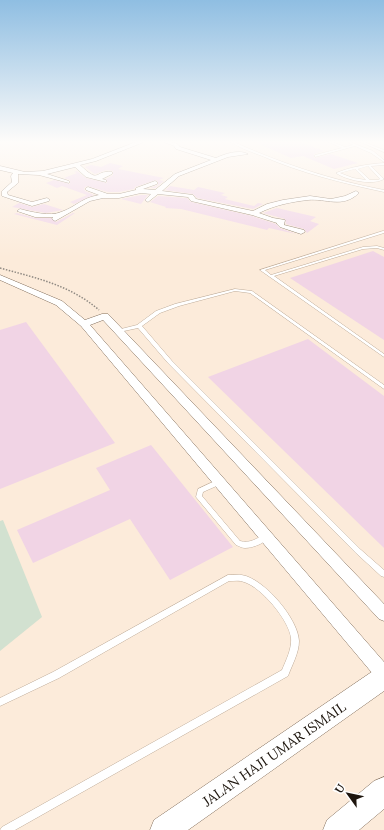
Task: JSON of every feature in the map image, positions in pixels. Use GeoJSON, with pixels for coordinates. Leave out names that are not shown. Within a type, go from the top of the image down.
{"type":"FeatureCollection","features":[{"type":"Feature","properties":{"kind":"main road","name":"JALAN HAJI UMAR ISMAIL"},"geometry":{"type":"LineString","coordinates":[[164,830],[384,676]]}},
{"type":"Feature","properties":{"kind":"main road"},"geometry":{"type":"LineString","coordinates":[[337,830],[384,792]]}},
{"type":"Feature","properties":{"kind":"street"},"geometry":{"type":"LineString","coordinates":[[15,181],[15,183],[4,192],[5,196],[32,204],[48,200]]}},
{"type":"Feature","properties":{"kind":"street"},"geometry":{"type":"LineString","coordinates":[[62,181],[67,182]]}},
{"type":"Feature","properties":{"kind":"street"},"geometry":{"type":"LineString","coordinates":[[148,200],[173,181]]}},
{"type":"Feature","properties":{"kind":"street"},"geometry":{"type":"LineString","coordinates":[[88,189],[105,195],[119,196],[154,183]]}},
{"type":"Feature","properties":{"kind":"street"},"geometry":{"type":"LineString","coordinates":[[138,190],[191,196],[193,200],[254,213],[268,219],[283,221],[280,224],[282,226],[301,232]]}},
{"type":"Feature","properties":{"kind":"street"},"geometry":{"type":"LineString","coordinates":[[254,213],[269,205],[282,202],[310,198],[331,201],[347,198],[356,193]]}},
{"type":"Feature","properties":{"kind":"street"},"geometry":{"type":"LineString","coordinates":[[20,211],[35,215],[59,217],[88,199],[105,195]]}},
{"type":"Feature","properties":{"kind":"street"},"geometry":{"type":"LineString","coordinates":[[0,277],[59,302],[84,324],[384,676]]}},
{"type":"Feature","properties":{"kind":"street"},"geometry":{"type":"LineString","coordinates":[[84,324],[105,316],[384,614]]}},
{"type":"Feature","properties":{"kind":"lane"},"geometry":{"type":"LineString","coordinates":[[337,181],[384,191]]}},
{"type":"Feature","properties":{"kind":"lane"},"geometry":{"type":"LineString","coordinates":[[369,181],[378,181]]}},
{"type":"Feature","properties":{"kind":"lane"},"geometry":{"type":"LineString","coordinates":[[384,232],[263,269],[263,271],[384,356]]}},
{"type":"Feature","properties":{"kind":"lane"},"geometry":{"type":"LineString","coordinates":[[271,276],[363,248],[377,247],[384,249]]}},
{"type":"Feature","properties":{"kind":"lane"},"geometry":{"type":"LineString","coordinates":[[119,331],[139,326],[158,312],[177,305],[235,290],[243,290],[251,292],[384,386]]}},
{"type":"Feature","properties":{"kind":"lane"},"geometry":{"type":"LineString","coordinates":[[139,326],[170,362],[358,551],[384,574]]}},
{"type":"Feature","properties":{"kind":"lane"},"geometry":{"type":"LineString","coordinates":[[219,482],[200,491],[199,496],[238,543],[243,546],[249,545],[266,537]]}},
{"type":"Feature","properties":{"kind":"lane"},"geometry":{"type":"LineString","coordinates":[[0,702],[56,675],[228,578],[245,578],[258,585],[276,603],[295,635],[292,656],[285,673],[5,830]]}},
{"type":"Feature","properties":{"kind":"path"},"geometry":{"type":"LineString","coordinates":[[0,268],[71,290],[90,301],[105,316]]}},
{"type":"Feature","properties":{"kind":"shaded area"},"geometry":{"type":"Polygon","coordinates":[[[0,181],[384,181],[384,830],[0,830],[0,181]]]}},
{"type":"Feature","properties":{"kind":"green space"},"geometry":{"type":"Polygon","coordinates":[[[3,520],[42,617],[0,651],[0,521],[3,520]]]}},
{"type":"Feature","properties":{"kind":"building"},"geometry":{"type":"Polygon","coordinates":[[[57,181],[70,184],[70,181],[97,181],[107,183],[106,181],[154,181],[135,187],[134,189],[119,192],[108,192],[87,186],[84,188],[85,191],[94,195],[74,204],[70,202],[87,195],[62,186],[57,188],[46,183],[57,181]]]}},
{"type":"Feature","properties":{"kind":"building"},"geometry":{"type":"Polygon","coordinates":[[[157,181],[164,181],[155,188],[150,188],[158,185],[157,181]]]}},
{"type":"Feature","properties":{"kind":"building"},"geometry":{"type":"Polygon","coordinates":[[[170,186],[194,190],[198,187],[225,193],[221,195],[228,197],[225,199],[254,206],[258,203],[263,204],[253,209],[197,198],[193,194],[165,190],[170,186]]]}},
{"type":"Feature","properties":{"kind":"building"},"geometry":{"type":"Polygon","coordinates":[[[148,195],[141,204],[121,199],[148,195]]]}},
{"type":"Feature","properties":{"kind":"building"},"geometry":{"type":"Polygon","coordinates":[[[158,196],[187,198],[191,202],[252,216],[276,224],[280,228],[296,234],[269,228],[267,230],[181,209],[165,208],[166,207],[150,202],[158,196]]]}},
{"type":"Feature","properties":{"kind":"building"},"geometry":{"type":"Polygon","coordinates":[[[19,203],[32,207],[44,204],[63,210],[46,213],[12,207],[19,203]]]}},
{"type":"Feature","properties":{"kind":"building"},"geometry":{"type":"Polygon","coordinates":[[[277,208],[316,217],[310,221],[319,224],[307,233],[304,229],[286,224],[285,219],[263,213],[277,208]]]}},
{"type":"Feature","properties":{"kind":"building"},"geometry":{"type":"Polygon","coordinates":[[[17,213],[35,218],[51,218],[56,222],[75,213],[57,225],[14,214],[17,213]]]}},
{"type":"Feature","properties":{"kind":"building"},"geometry":{"type":"Polygon","coordinates":[[[373,251],[384,257],[384,340],[290,278],[373,251]]]}},
{"type":"Feature","properties":{"kind":"building"},"geometry":{"type":"Polygon","coordinates":[[[26,322],[115,443],[0,489],[0,330],[26,322]]]}},
{"type":"Feature","properties":{"kind":"building"},"geometry":{"type":"Polygon","coordinates":[[[308,339],[384,396],[384,548],[208,377],[308,339]]]}},
{"type":"Feature","properties":{"kind":"building"},"geometry":{"type":"Polygon","coordinates":[[[151,445],[233,547],[170,580],[130,519],[33,563],[17,530],[110,490],[96,468],[151,445]]]}}]}
